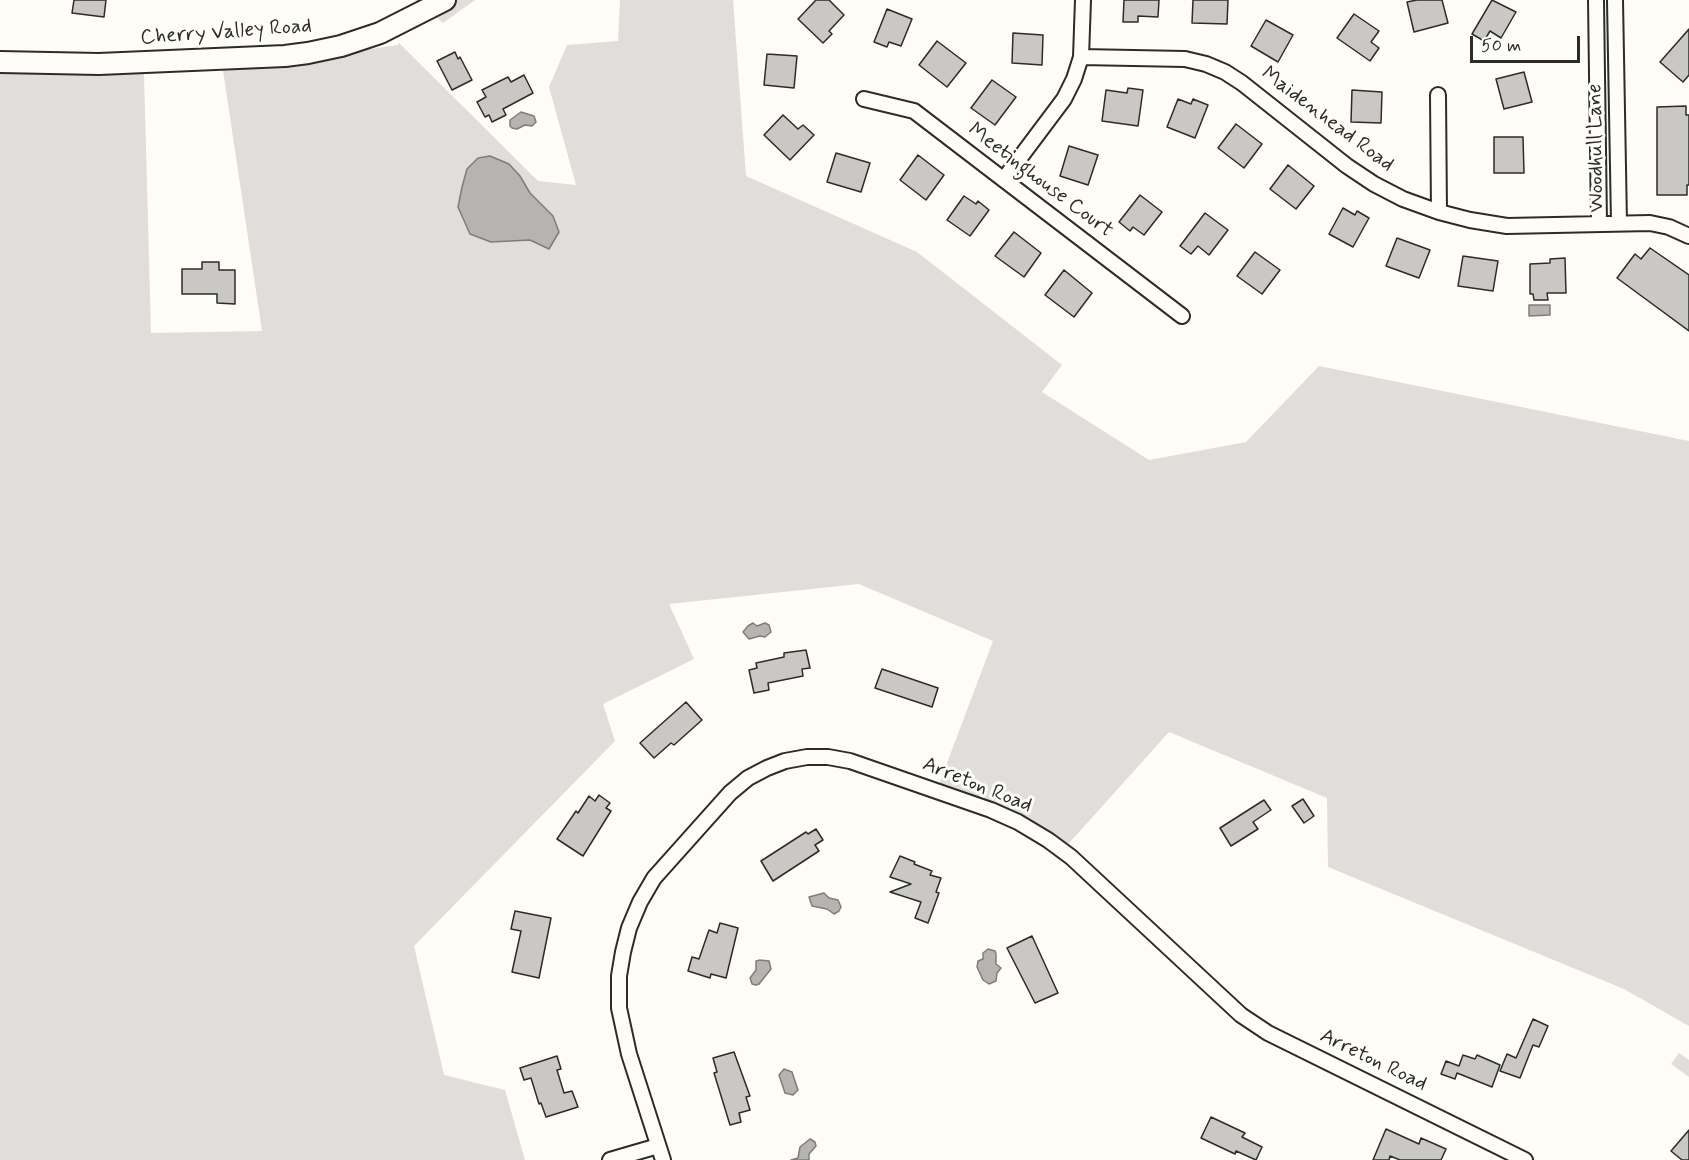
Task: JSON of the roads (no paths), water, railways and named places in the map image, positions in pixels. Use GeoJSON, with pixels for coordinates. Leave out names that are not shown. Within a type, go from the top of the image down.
{"type":"FeatureCollection","features":[{"type":"Feature","properties":{"kind":"street","name":"Cherry Valley Road"},"geometry":{"type":"LineString","coordinates":[[0,62],[99,64],[296,55],[333,48],[370,37],[401,24],[445,0]]}},
{"type":"Feature","properties":{"kind":"street"},"geometry":{"type":"LineString","coordinates":[[1004,179],[1064,99],[1074,79],[1081,57],[1083,0]]}},
{"type":"Feature","properties":{"kind":"street","name":"Woodhull Lane"},"geometry":{"type":"LineString","coordinates":[[1596,0],[1599,223]]}},
{"type":"Feature","properties":{"kind":"street","name":"Woodhull Lane"},"geometry":{"type":"LineString","coordinates":[[1615,0],[1619,223]]}},
{"type":"Feature","properties":{"kind":"street","name":"Maidenhead Road"},"geometry":{"type":"LineString","coordinates":[[1081,57],[1185,59],[1225,72],[1347,166],[1374,184],[1403,199],[1439,213],[1507,226],[1650,223],[1670,227],[1689,236]]}},
{"type":"Feature","properties":{"kind":"street"},"geometry":{"type":"LineString","coordinates":[[1438,95],[1439,213]]}},
{"type":"Feature","properties":{"kind":"street","name":"Meetinghouse Court"},"geometry":{"type":"LineString","coordinates":[[864,99],[914,111],[1182,316]]}},
{"type":"Feature","properties":{"kind":"street","name":"Arreton Road"},"geometry":{"type":"LineString","coordinates":[[661,1153],[629,1054],[619,1008],[619,976],[629,928],[654,878],[730,793],[748,778],[785,761],[828,758],[850,761],[991,810],[1018,822],[1071,857],[1216,994],[1259,1027],[1525,1160]]}},
{"type":"Feature","properties":{"kind":"street"},"geometry":{"type":"LineString","coordinates":[[610,1160],[661,1153]]}}]}
